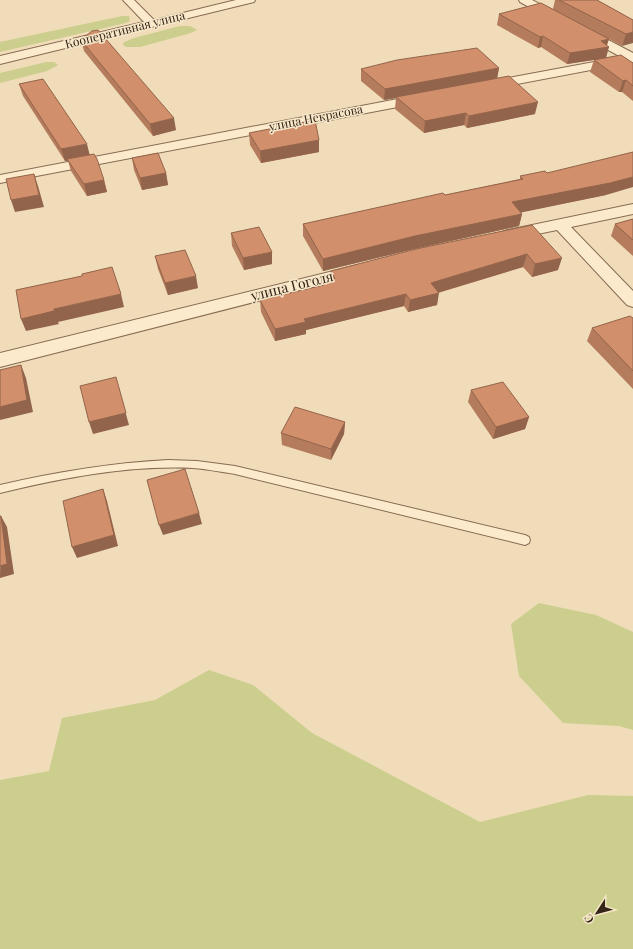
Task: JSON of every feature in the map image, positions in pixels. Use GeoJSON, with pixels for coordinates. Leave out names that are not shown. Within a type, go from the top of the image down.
{"type":"FeatureCollection","features":[{"type":"Feature","properties":{"kind":"street"},"geometry":{"type":"LineString","coordinates":[[128,0],[152,24]]}},
{"type":"Feature","properties":{"kind":"street","name":"Кооперативная улица"},"geometry":{"type":"LineString","coordinates":[[0,60],[250,0]]}},
{"type":"Feature","properties":{"kind":"street"},"geometry":{"type":"LineString","coordinates":[[524,0],[633,58]]}},
{"type":"Feature","properties":{"kind":"street"},"geometry":{"type":"LineString","coordinates":[[470,89],[633,58]]}},
{"type":"Feature","properties":{"kind":"street","name":"улица Некрасова"},"geometry":{"type":"LineString","coordinates":[[0,179],[439,95]]}},
{"type":"Feature","properties":{"kind":"street"},"geometry":{"type":"LineString","coordinates":[[491,239],[633,209]]}},
{"type":"Feature","properties":{"kind":"street"},"geometry":{"type":"LineString","coordinates":[[560,224],[633,301]]}},
{"type":"Feature","properties":{"kind":"street","name":"улица Гоголя"},"geometry":{"type":"LineString","coordinates":[[0,360],[377,265]]}},
{"type":"Feature","properties":{"kind":"lane"},"geometry":{"type":"LineString","coordinates":[[0,489],[43,479],[150,464],[194,464],[235,470],[525,540]]}},
{"type":"Feature","properties":{"kind":"green space"},"geometry":{"type":"Polygon","coordinates":[[[122,16],[129,16],[130,21],[0,52],[0,42],[122,16]]]}},
{"type":"Feature","properties":{"kind":"green space"},"geometry":{"type":"Polygon","coordinates":[[[180,26],[190,26],[197,30],[140,47],[126,47],[123,45],[124,42],[134,38],[180,26]]]}},
{"type":"Feature","properties":{"kind":"green space"},"geometry":{"type":"Polygon","coordinates":[[[46,62],[54,62],[58,65],[47,71],[0,83],[0,73],[46,62]]]}},
{"type":"Feature","properties":{"kind":"green space"},"geometry":{"type":"Polygon","coordinates":[[[539,603],[596,615],[633,632],[633,730],[619,726],[563,723],[519,676],[511,624],[539,603]]]}},
{"type":"Feature","properties":{"kind":"green space"},"geometry":{"type":"Polygon","coordinates":[[[209,670],[253,685],[312,733],[480,822],[588,795],[633,796],[633,949],[0,949],[0,780],[49,771],[62,718],[155,700],[209,670]]]}},
{"type":"Feature","properties":{"kind":"building"},"geometry":{"type":"Polygon","coordinates":[[[559,0],[597,0],[633,20],[633,32],[626,34],[559,0]]]}},
{"type":"Feature","properties":{"kind":"building"},"geometry":{"type":"Polygon","coordinates":[[[541,3],[609,39],[601,41],[609,47],[570,53],[543,36],[540,37],[499,14],[541,3]]]}},
{"type":"Feature","properties":{"kind":"building"},"geometry":{"type":"Polygon","coordinates":[[[98,30],[174,118],[150,124],[81,40],[92,31],[98,30]]]}},
{"type":"Feature","properties":{"kind":"building"},"geometry":{"type":"Polygon","coordinates":[[[477,48],[499,68],[385,89],[361,69],[397,60],[477,48]]]}},
{"type":"Feature","properties":{"kind":"building"},"geometry":{"type":"Polygon","coordinates":[[[621,55],[633,63],[633,86],[626,80],[623,81],[594,60],[621,55]]]}},
{"type":"Feature","properties":{"kind":"building"},"geometry":{"type":"Polygon","coordinates":[[[509,76],[538,102],[469,116],[466,113],[425,121],[396,97],[509,76]]]}},
{"type":"Feature","properties":{"kind":"building"},"geometry":{"type":"Polygon","coordinates":[[[43,79],[87,144],[61,149],[19,84],[43,79]]]}},
{"type":"Feature","properties":{"kind":"building"},"geometry":{"type":"Polygon","coordinates":[[[315,120],[319,140],[260,151],[249,133],[315,120]]]}},
{"type":"Feature","properties":{"kind":"building"},"geometry":{"type":"Polygon","coordinates":[[[633,152],[633,177],[610,183],[512,202],[522,214],[415,236],[323,259],[303,224],[443,193],[445,195],[523,179],[520,176],[545,171],[547,173],[633,152]]]}},
{"type":"Feature","properties":{"kind":"building"},"geometry":{"type":"Polygon","coordinates":[[[158,153],[166,173],[140,178],[132,158],[158,153]]]}},
{"type":"Feature","properties":{"kind":"building"},"geometry":{"type":"Polygon","coordinates":[[[94,154],[104,180],[84,184],[67,159],[94,154]]]}},
{"type":"Feature","properties":{"kind":"building"},"geometry":{"type":"Polygon","coordinates":[[[34,174],[39,195],[11,200],[6,179],[34,174]]]}},
{"type":"Feature","properties":{"kind":"building"},"geometry":{"type":"Polygon","coordinates":[[[633,219],[633,240],[615,224],[633,219]]]}},
{"type":"Feature","properties":{"kind":"building"},"geometry":{"type":"Polygon","coordinates":[[[532,225],[562,258],[535,264],[527,254],[431,283],[439,293],[410,300],[406,294],[304,319],[306,322],[275,329],[260,300],[324,285],[323,282],[335,279],[331,271],[416,249],[532,225]]]}},
{"type":"Feature","properties":{"kind":"building"},"geometry":{"type":"Polygon","coordinates":[[[259,227],[272,252],[243,258],[231,233],[259,227]]]}},
{"type":"Feature","properties":{"kind":"building"},"geometry":{"type":"Polygon","coordinates":[[[185,250],[196,276],[165,283],[155,256],[185,250]]]}},
{"type":"Feature","properties":{"kind":"building"},"geometry":{"type":"Polygon","coordinates":[[[112,267],[121,294],[54,309],[54,311],[21,319],[16,290],[82,276],[82,274],[112,267]]]}},
{"type":"Feature","properties":{"kind":"building"},"geometry":{"type":"Polygon","coordinates":[[[630,316],[633,318],[633,371],[592,328],[630,316]]]}},
{"type":"Feature","properties":{"kind":"building"},"geometry":{"type":"Polygon","coordinates":[[[21,365],[27,400],[0,407],[0,370],[21,365]]]}},
{"type":"Feature","properties":{"kind":"building"},"geometry":{"type":"Polygon","coordinates":[[[116,377],[126,413],[89,422],[80,386],[116,377]]]}},
{"type":"Feature","properties":{"kind":"building"},"geometry":{"type":"Polygon","coordinates":[[[503,382],[529,417],[496,427],[471,390],[503,382]]]}},
{"type":"Feature","properties":{"kind":"building"},"geometry":{"type":"Polygon","coordinates":[[[295,407],[345,422],[331,449],[281,433],[295,407]]]}},
{"type":"Feature","properties":{"kind":"building"},"geometry":{"type":"Polygon","coordinates":[[[185,469],[199,513],[159,525],[147,480],[185,469]]]}},
{"type":"Feature","properties":{"kind":"building"},"geometry":{"type":"Polygon","coordinates":[[[103,489],[114,535],[72,547],[63,501],[103,489]]]}},
{"type":"Feature","properties":{"kind":"building"},"geometry":{"type":"Polygon","coordinates":[[[0,516],[7,564],[0,566],[0,516]]]}}]}
